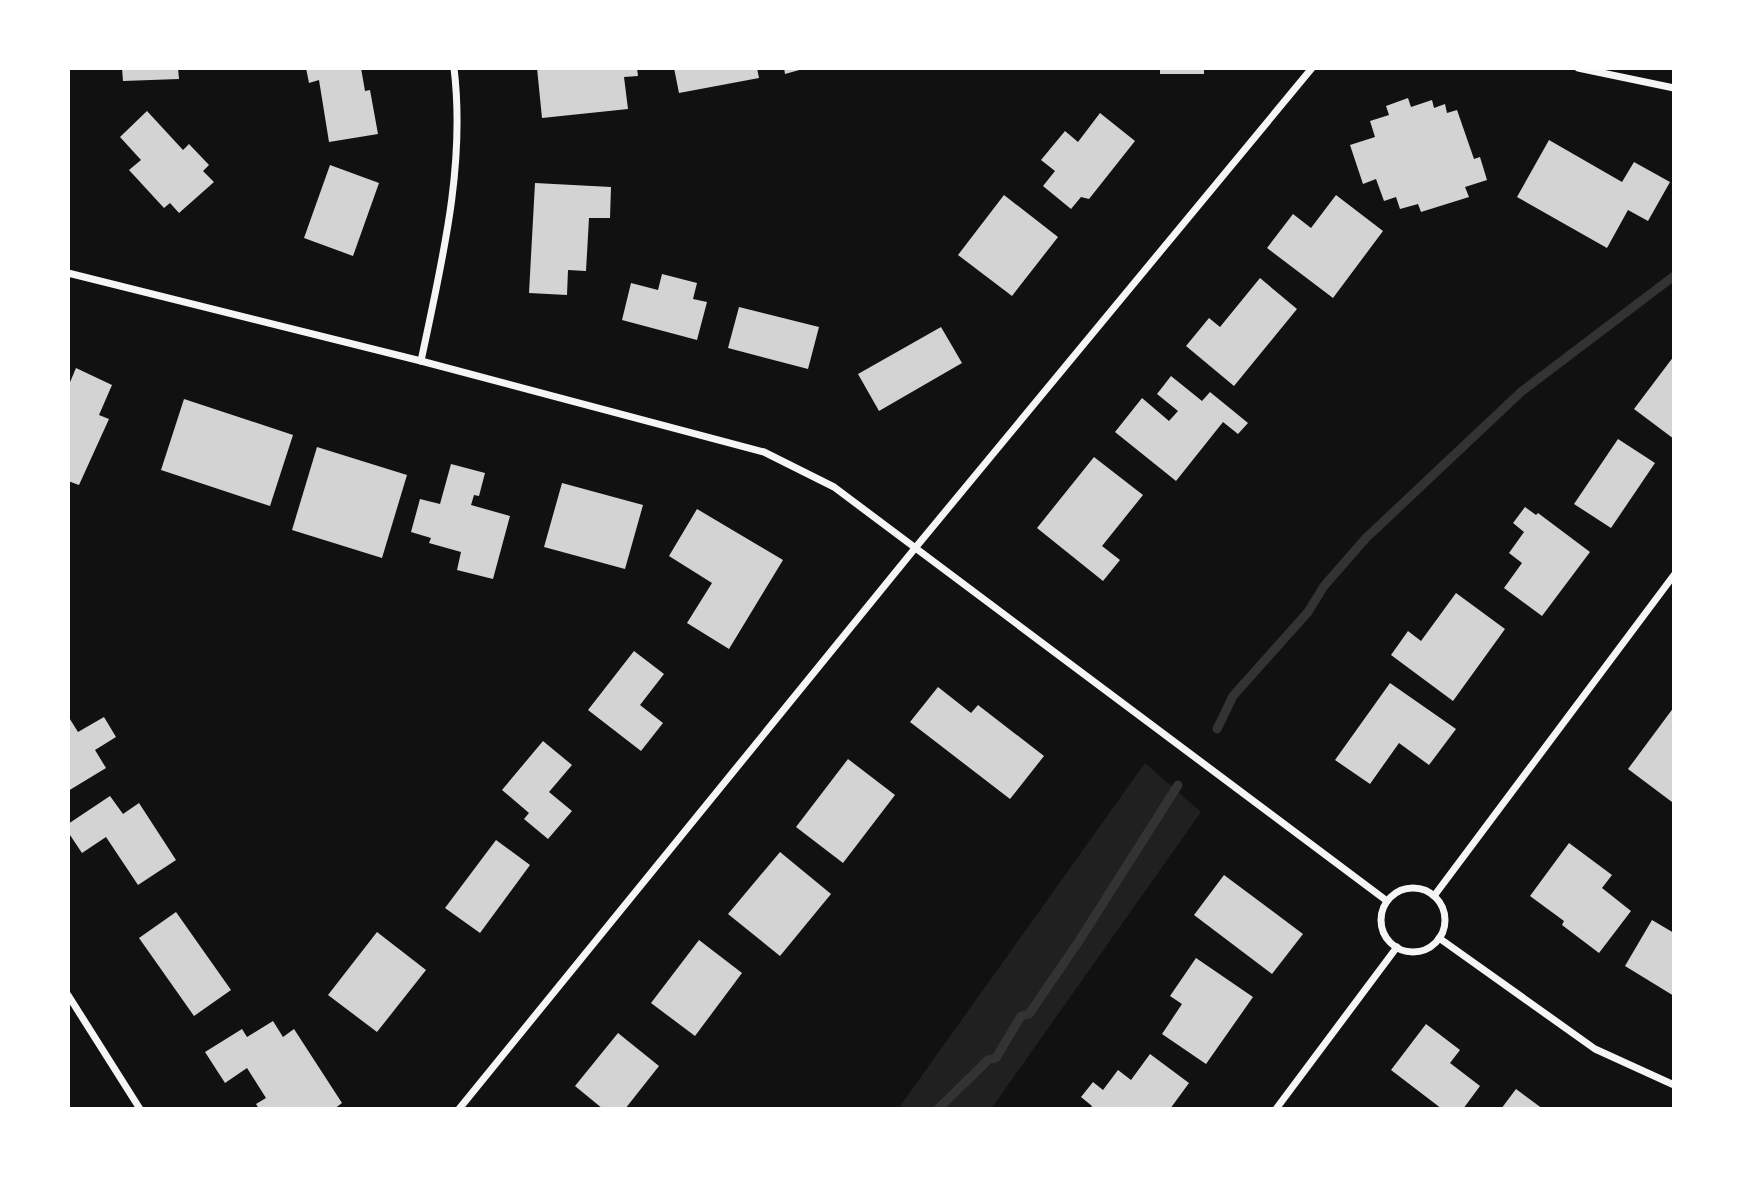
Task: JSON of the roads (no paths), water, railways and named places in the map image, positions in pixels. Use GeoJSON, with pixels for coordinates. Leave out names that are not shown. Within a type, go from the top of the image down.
{"type":"FeatureCollection","features":[{"type":"Feature","properties":{"kind":"street"},"geometry":{"type":"LineString","coordinates":[[421,361],[446,245],[457,157],[454,68]]}},
{"type":"Feature","properties":{"kind":"street"},"geometry":{"type":"LineString","coordinates":[[459,1109],[916,547],[1312,68]]}},
{"type":"Feature","properties":{"kind":"street"},"geometry":{"type":"LineString","coordinates":[[1578,68],[1674,88]]}},
{"type":"Feature","properties":{"kind":"street"},"geometry":{"type":"LineString","coordinates":[[68,273],[421,361],[764,452],[834,487],[1387,901]]}},
{"type":"Feature","properties":{"kind":"street"},"geometry":{"type":"LineString","coordinates":[[1434,896],[1674,575]]}},
{"type":"Feature","properties":{"kind":"street"},"geometry":{"type":"LineString","coordinates":[[1414,888],[1434,896],[1443,912],[1444,921],[1438,938],[1432,945],[1415,952],[1397,947],[1383,932],[1382,911],[1387,901],[1404,889],[1414,888]]}},
{"type":"Feature","properties":{"kind":"street"},"geometry":{"type":"LineString","coordinates":[[1438,938],[1595,1049],[1674,1085]]}},
{"type":"Feature","properties":{"kind":"street"},"geometry":{"type":"LineString","coordinates":[[1276,1109],[1397,947]]}},
{"type":"Feature","properties":{"kind":"street"},"geometry":{"type":"LineString","coordinates":[[68,995],[140,1109]]}},
{"type":"Feature","properties":{"kind":"waterway"},"geometry":{"type":"LineString","coordinates":[[1217,729],[1233,696],[1308,612],[1324,586],[1366,538],[1521,392],[1674,276]]}},
{"type":"Feature","properties":{"kind":"waterway"},"geometry":{"type":"LineString","coordinates":[[938,1109],[988,1060],[996,1058],[1021,1016],[1029,1014],[1178,785]]}}]}
